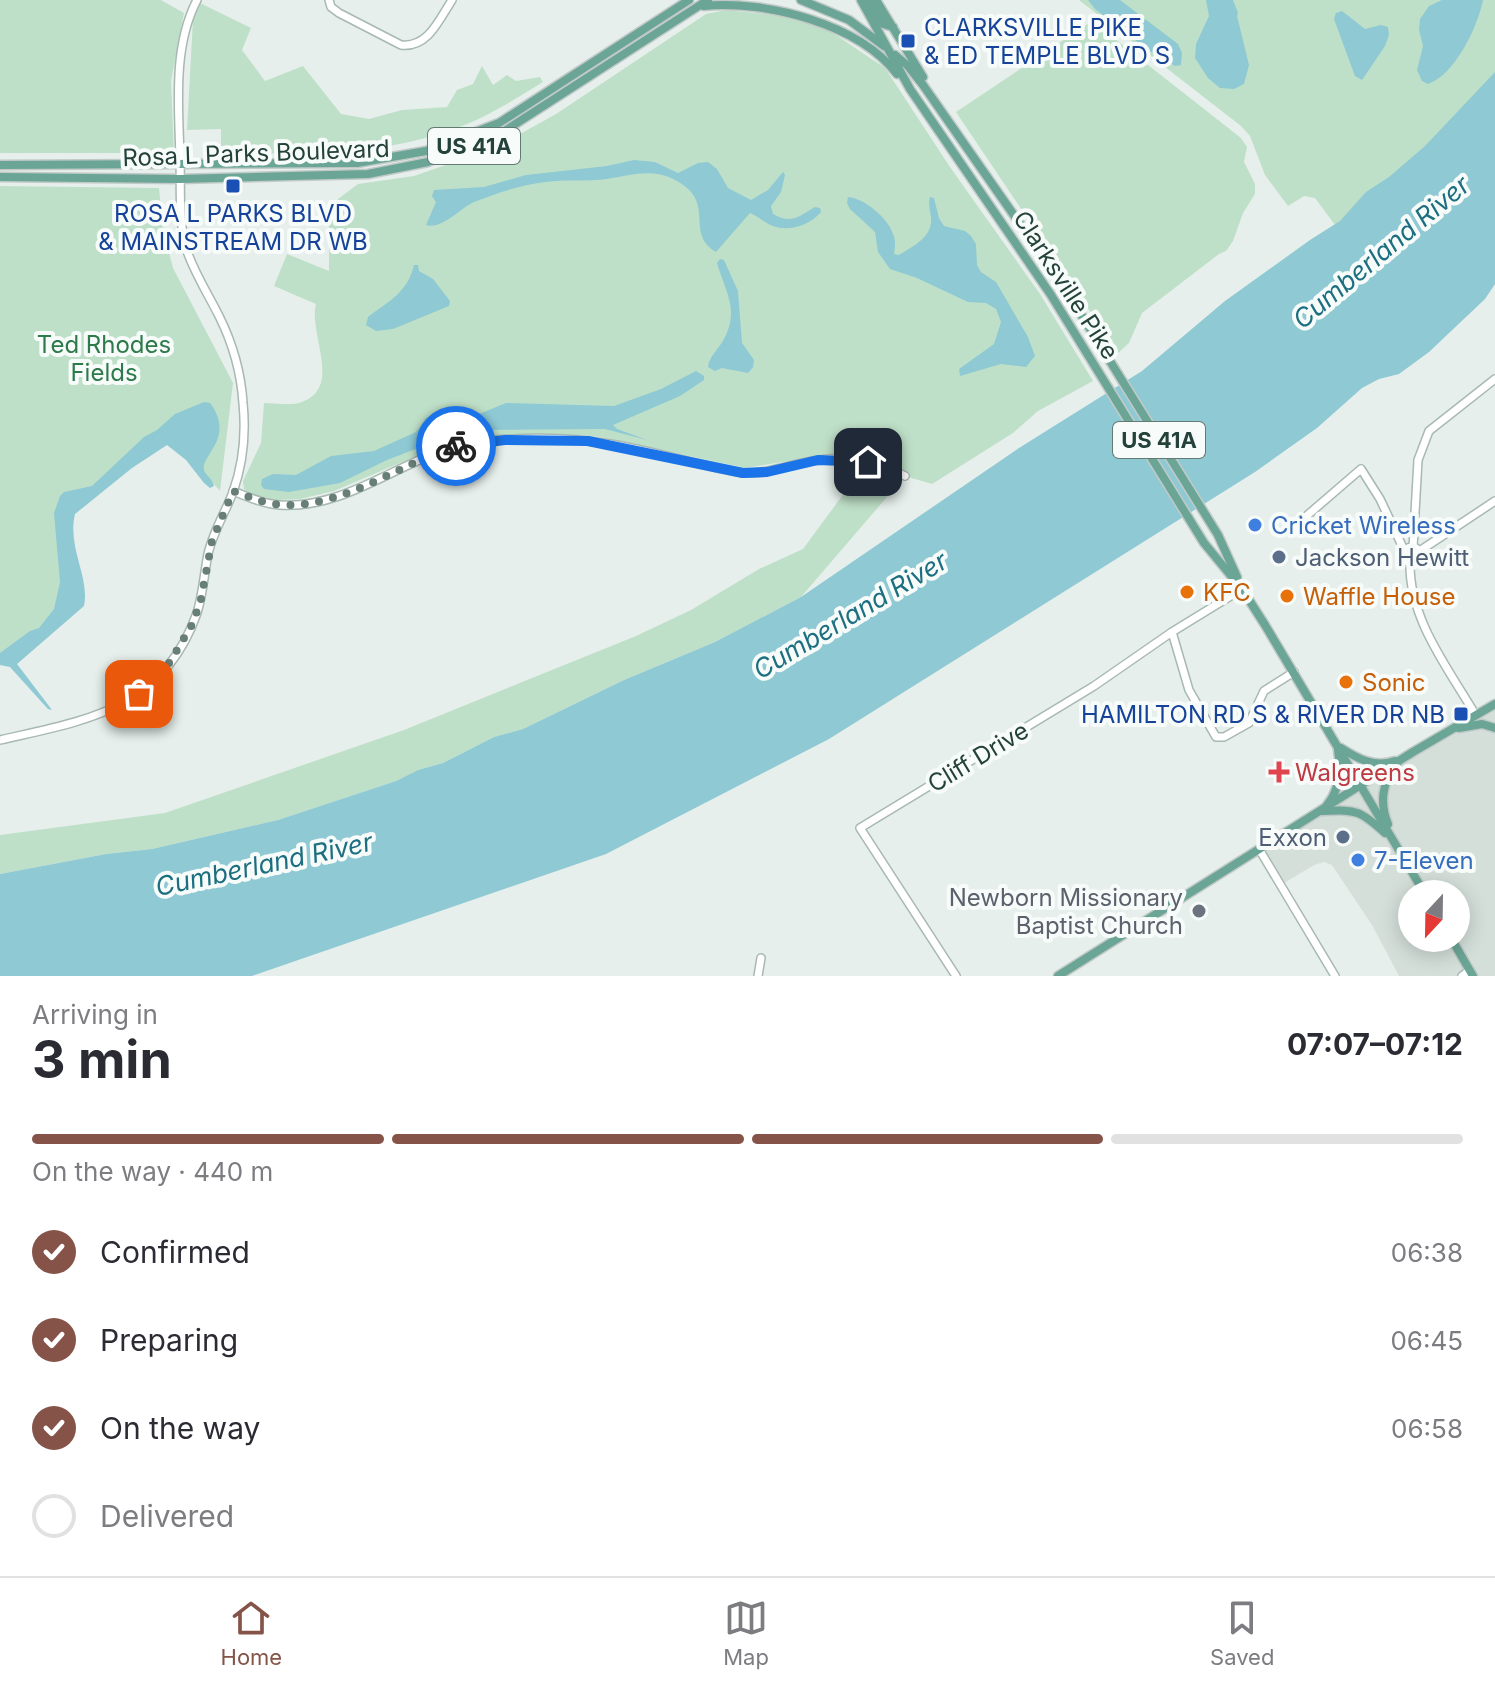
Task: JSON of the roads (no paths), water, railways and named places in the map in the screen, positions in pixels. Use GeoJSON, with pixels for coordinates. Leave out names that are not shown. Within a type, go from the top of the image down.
{"type":"FeatureCollection","features":[{"type":"Feature","properties":{"kind":"main road","name":"Rosa L Parks Boulevard"},"geometry":{"type":"LineString","coordinates":[[0,165],[357,163],[426,151],[499,123],[689,0]]}},
{"type":"Feature","properties":{"kind":"main road","name":"Rosa L Parks Boulevard"},"geometry":{"type":"LineString","coordinates":[[0,177],[180,179],[368,174],[428,162],[503,132],[708,0]]}},
{"type":"Feature","properties":{"kind":"main road","name":"US 41A"},"geometry":{"type":"LineString","coordinates":[[801,0],[849,20],[908,66],[923,85]]}},
{"type":"Feature","properties":{"kind":"main road","name":"Clarksville Pike"},"geometry":{"type":"LineString","coordinates":[[861,0],[910,89],[1051,295],[1204,543],[1242,589],[1417,880]]}},
{"type":"Feature","properties":{"kind":"main road"},"geometry":{"type":"LineString","coordinates":[[867,0],[883,24],[893,27]]}},
{"type":"Feature","properties":{"kind":"main road","name":"Clarksville Pike"},"geometry":{"type":"LineString","coordinates":[[876,0],[924,78],[923,85],[1064,287],[1100,344],[1218,535],[1242,589]]}},
{"type":"Feature","properties":{"kind":"main road","name":"US 41A"},"geometry":{"type":"LineString","coordinates":[[696,8],[722,3],[759,4],[817,16],[873,51],[910,89]]}},
{"type":"Feature","properties":{"kind":"main road"},"geometry":{"type":"LineString","coordinates":[[1058,976],[1495,704]]}},
{"type":"Feature","properties":{"kind":"main road"},"geometry":{"type":"LineString","coordinates":[[1450,730],[1482,724],[1495,728]]}},
{"type":"Feature","properties":{"kind":"main road"},"geometry":{"type":"LineString","coordinates":[[1337,746],[1354,757],[1375,764],[1389,763],[1409,755]]}},
{"type":"Feature","properties":{"kind":"main road"},"geometry":{"type":"LineString","coordinates":[[1321,811],[1336,792],[1340,771],[1337,746]]}},
{"type":"Feature","properties":{"kind":"main road"},"geometry":{"type":"LineString","coordinates":[[1394,842],[1385,817],[1383,794],[1391,772],[1409,755]]}},
{"type":"Feature","properties":{"kind":"main road"},"geometry":{"type":"LineString","coordinates":[[1321,811],[1352,810],[1372,821],[1394,842]]}},
{"type":"Feature","properties":{"kind":"main road"},"geometry":{"type":"LineString","coordinates":[[1458,952],[1468,974]]}},
{"type":"Feature","properties":{"kind":"street"},"geometry":{"type":"LineString","coordinates":[[0,740],[103,714],[128,702],[160,674],[193,623],[212,541],[233,491],[243,448],[241,382],[230,338],[188,251],[183,232],[179,79],[186,26],[197,0]]}},
{"type":"Feature","properties":{"kind":"street"},"geometry":{"type":"LineString","coordinates":[[329,0],[331,7],[339,13],[408,46],[419,45],[433,30],[452,0]]}},
{"type":"Feature","properties":{"kind":"street"},"geometry":{"type":"LineString","coordinates":[[1412,550],[1418,460],[1429,431],[1495,379]]}},
{"type":"Feature","properties":{"kind":"street"},"geometry":{"type":"LineString","coordinates":[[233,491],[277,505],[307,504],[338,496],[442,450],[470,443],[505,440],[588,441],[743,473],[767,472],[831,459],[877,464],[905,476]]}},
{"type":"Feature","properties":{"kind":"street"},"geometry":{"type":"LineString","coordinates":[[1296,525],[1361,469],[1418,560],[1410,563]]}},
{"type":"Feature","properties":{"kind":"street"},"geometry":{"type":"LineString","coordinates":[[1475,714],[1424,623],[1411,586],[1410,563],[1405,559],[1412,550],[1495,501]]}},
{"type":"Feature","properties":{"kind":"street","name":"Cliff Drive"},"geometry":{"type":"LineString","coordinates":[[956,976],[860,828],[1094,686],[1172,632],[1242,589]]}},
{"type":"Feature","properties":{"kind":"street"},"geometry":{"type":"LineString","coordinates":[[1172,632],[1189,690],[1216,737],[1224,737],[1249,723],[1264,691],[1294,672]]}},
{"type":"Feature","properties":{"kind":"street"},"geometry":{"type":"LineString","coordinates":[[1259,849],[1335,976]]}},
{"type":"Feature","properties":{"kind":"street"},"geometry":{"type":"LineString","coordinates":[[758,976],[761,958]]}},
{"type":"Feature","properties":{"kind":"water"},"geometry":{"type":"Polygon","coordinates":[[[1088,0],[1120,0],[1178,44],[1182,53],[1181,65],[1175,66],[1151,52],[1095,9],[1088,0]]]}},
{"type":"Feature","properties":{"kind":"water"},"geometry":{"type":"Polygon","coordinates":[[[1206,0],[1233,0],[1238,13],[1249,65],[1244,84],[1234,89],[1220,88],[1208,78],[1195,58],[1196,44],[1209,16],[1206,0]]]}},
{"type":"Feature","properties":{"kind":"water"},"geometry":{"type":"Polygon","coordinates":[[[1442,0],[1483,0],[1464,48],[1447,71],[1428,84],[1422,81],[1417,70],[1423,46],[1420,19],[1429,6],[1442,0]]]}},
{"type":"Feature","properties":{"kind":"water"},"geometry":{"type":"Polygon","coordinates":[[[1342,11],[1365,29],[1381,25],[1388,27],[1385,46],[1362,80],[1355,76],[1334,19],[1336,13],[1342,11]]]}},
{"type":"Feature","properties":{"kind":"water","name":"Cumberland River"},"geometry":{"type":"Polygon","coordinates":[[[1495,72],[1495,284],[1485,299],[1429,352],[1399,374],[1379,379],[1362,388],[1317,428],[1255,472],[829,739],[606,854],[252,976],[0,976],[0,874],[106,854],[152,849],[278,820],[396,781],[418,770],[443,763],[494,737],[523,729],[624,680],[715,642],[801,597],[1019,448],[1142,371],[1225,301],[1340,221],[1366,192],[1425,146],[1495,72]]]}},
{"type":"Feature","properties":{"kind":"water"},"geometry":{"type":"Polygon","coordinates":[[[634,160],[655,162],[678,173],[698,163],[708,162],[717,169],[728,188],[751,200],[768,190],[783,172],[781,192],[771,206],[773,214],[790,219],[815,207],[820,208],[821,212],[805,224],[793,228],[770,225],[750,213],[716,252],[702,235],[698,206],[687,188],[673,179],[648,173],[527,185],[474,202],[451,218],[432,226],[426,225],[436,202],[432,196],[434,190],[484,187],[526,175],[634,160]]]}},
{"type":"Feature","properties":{"kind":"water"},"geometry":{"type":"Polygon","coordinates":[[[848,197],[868,205],[881,216],[894,236],[894,254],[899,255],[926,235],[931,224],[930,197],[934,198],[944,226],[965,231],[971,236],[976,244],[977,265],[981,272],[996,282],[1028,337],[1035,356],[1026,367],[1001,364],[960,376],[959,369],[994,344],[1001,322],[996,309],[986,303],[968,302],[890,269],[878,252],[875,232],[850,209],[848,197]]]}},
{"type":"Feature","properties":{"kind":"water"},"geometry":{"type":"Polygon","coordinates":[[[720,259],[724,260],[738,291],[742,343],[754,360],[748,373],[722,368],[715,371],[708,367],[729,329],[731,319],[730,301],[717,263],[720,259]]]}},
{"type":"Feature","properties":{"kind":"water"},"geometry":{"type":"Polygon","coordinates":[[[414,265],[433,279],[450,301],[449,306],[393,329],[376,331],[366,325],[368,317],[402,289],[414,265]]]}},
{"type":"Feature","properties":{"kind":"water"},"geometry":{"type":"Polygon","coordinates":[[[696,371],[704,376],[704,380],[680,396],[613,425],[647,440],[605,429],[485,430],[447,437],[387,460],[340,483],[289,492],[264,489],[261,485],[262,479],[273,474],[296,475],[331,456],[374,451],[416,432],[426,418],[439,413],[462,418],[506,403],[614,406],[661,389],[696,371]]]}},
{"type":"Feature","properties":{"kind":"water"},"geometry":{"type":"Polygon","coordinates":[[[204,402],[210,403],[219,426],[215,444],[204,465],[214,486],[210,488],[204,483],[186,460],[167,445],[132,468],[75,514],[74,539],[84,584],[84,606],[17,664],[52,710],[48,709],[10,667],[0,665],[0,653],[39,628],[54,609],[60,582],[54,513],[60,496],[64,492],[92,486],[144,437],[175,414],[204,402]]]}},
{"type":"Feature","properties":{"kind":"place","name":"CLARKSVILLE PIKE & ED TEMPLE BLVD S"},"geometry":{"type":"Point","coordinates":[908,41]}},
{"type":"Feature","properties":{"kind":"place","name":"ROSA L PARKS BLVD & MAINSTREAM DR WB"},"geometry":{"type":"Point","coordinates":[233,186]}},
{"type":"Feature","properties":{"kind":"place","name":"Cricket Wireless"},"geometry":{"type":"Point","coordinates":[1255,525]}},
{"type":"Feature","properties":{"kind":"place","name":"Jackson Hewitt"},"geometry":{"type":"Point","coordinates":[1279,557]}},
{"type":"Feature","properties":{"kind":"place","name":"KFC"},"geometry":{"type":"Point","coordinates":[1187,592]}},
{"type":"Feature","properties":{"kind":"place","name":"Waffle House"},"geometry":{"type":"Point","coordinates":[1287,596]}},
{"type":"Feature","properties":{"kind":"place","name":"Sonic"},"geometry":{"type":"Point","coordinates":[1346,682]}},
{"type":"Feature","properties":{"kind":"place","name":"HAMILTON RD S & RIVER DR NB"},"geometry":{"type":"Point","coordinates":[1461,714]}},
{"type":"Feature","properties":{"kind":"place","name":"Walgreens"},"geometry":{"type":"Point","coordinates":[1279,772]}},
{"type":"Feature","properties":{"kind":"place","name":"Exxon"},"geometry":{"type":"Point","coordinates":[1343,837]}},
{"type":"Feature","properties":{"kind":"place","name":"7-Eleven"},"geometry":{"type":"Point","coordinates":[1358,860]}},
{"type":"Feature","properties":{"kind":"place","name":"Newborn Missionary Baptist Church"},"geometry":{"type":"Point","coordinates":[1199,911]}},
{"type":"Feature","properties":{"kind":"park label","name":"Ted Rhodes Fields"},"geometry":{"type":"Point","coordinates":[104,358]}}]}
